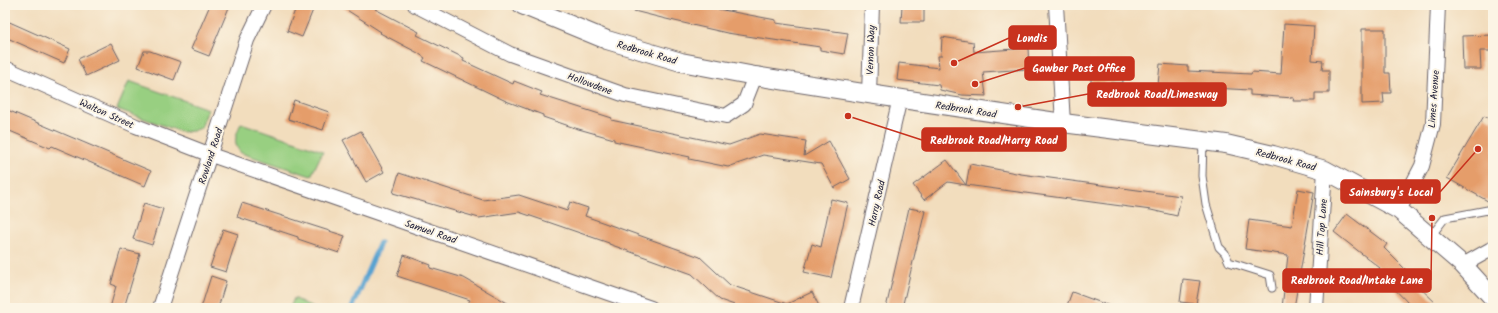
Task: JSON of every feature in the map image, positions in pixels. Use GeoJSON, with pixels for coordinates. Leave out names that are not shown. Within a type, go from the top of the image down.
{"type":"FeatureCollection","features":[{"type":"Feature","properties":{"kind":"street","name":"Rowland Road"},"geometry":{"type":"LineString","coordinates":[[160,308],[211,155],[247,40],[264,5]]}},
{"type":"Feature","properties":{"kind":"street","name":"Hollowdene"},"geometry":{"type":"LineString","coordinates":[[415,5],[510,54],[625,95],[726,116],[744,104],[755,76]]}},
{"type":"Feature","properties":{"kind":"street","name":"Redbrook Road"},"geometry":{"type":"LineString","coordinates":[[522,5],[607,40],[681,62],[755,76],[869,94],[1063,124],[1226,144],[1273,154],[1325,170],[1399,210],[1463,265],[1491,294]]}},
{"type":"Feature","properties":{"kind":"street","name":"Vernon Way"},"geometry":{"type":"LineString","coordinates":[[869,94],[872,5]]}},
{"type":"Feature","properties":{"kind":"street"},"geometry":{"type":"LineString","coordinates":[[1056,5],[1063,124]]}},
{"type":"Feature","properties":{"kind":"street","name":"Limes Avenue"},"geometry":{"type":"LineString","coordinates":[[1399,210],[1422,166],[1433,124],[1438,5]]}},
{"type":"Feature","properties":{"kind":"street","name":"Walton Street"},"geometry":{"type":"LineString","coordinates":[[5,68],[136,126],[211,155]]}},
{"type":"Feature","properties":{"kind":"street","name":"Harry Road"},"geometry":{"type":"LineString","coordinates":[[852,308],[900,98]]}},
{"type":"Feature","properties":{"kind":"street","name":"Samuel Road"},"geometry":{"type":"LineString","coordinates":[[211,155],[651,308]]}},
{"type":"Feature","properties":{"kind":"street","name":"Hill Top Lane"},"geometry":{"type":"LineString","coordinates":[[1316,308],[1325,170]]}},
{"type":"Feature","properties":{"kind":"street"},"geometry":{"type":"LineString","coordinates":[[1463,265],[1493,248]]}},
{"type":"Feature","properties":{"kind":"lane"},"geometry":{"type":"LineString","coordinates":[[1203,141],[1202,176],[1206,204],[1219,247],[1225,253],[1230,262],[1270,275],[1272,288]]}},
{"type":"Feature","properties":{"kind":"lane"},"geometry":{"type":"LineString","coordinates":[[1430,236],[1445,218],[1493,209]]}},
{"type":"Feature","properties":{"kind":"green space"},"geometry":{"type":"Polygon","coordinates":[[[129,81],[208,109],[201,128],[193,131],[182,132],[117,109],[129,81]]]}},
{"type":"Feature","properties":{"kind":"green space"},"geometry":{"type":"Polygon","coordinates":[[[241,123],[323,151],[311,176],[241,153],[236,146],[236,135],[241,123]]]}},
{"type":"Feature","properties":{"kind":"green space"},"geometry":{"type":"Polygon","coordinates":[[[294,298],[314,308],[290,308],[294,298]]]}},
{"type":"Feature","properties":{"kind":"building"},"geometry":{"type":"Polygon","coordinates":[[[210,5],[230,5],[209,56],[191,49],[210,5]]]}},
{"type":"Feature","properties":{"kind":"building"},"geometry":{"type":"Polygon","coordinates":[[[297,5],[315,5],[302,37],[287,31],[297,5]]]}},
{"type":"Feature","properties":{"kind":"building"},"geometry":{"type":"Polygon","coordinates":[[[339,5],[378,5],[375,9],[419,32],[417,35],[464,58],[463,61],[513,84],[514,81],[542,92],[540,95],[612,118],[611,120],[729,145],[760,134],[806,141],[804,156],[829,141],[850,179],[834,188],[821,164],[763,155],[728,167],[689,159],[690,157],[614,141],[614,139],[575,128],[543,117],[543,115],[506,101],[423,61],[425,58],[418,53],[380,33],[381,32],[339,5]]]}},
{"type":"Feature","properties":{"kind":"building"},"geometry":{"type":"Polygon","coordinates":[[[634,5],[696,5],[776,20],[776,23],[848,33],[844,54],[820,50],[820,47],[727,33],[666,19],[634,11],[634,5]]]}},
{"type":"Feature","properties":{"kind":"building"},"geometry":{"type":"Polygon","coordinates":[[[902,5],[924,5],[924,22],[901,22],[902,5]]]}},
{"type":"Feature","properties":{"kind":"building"},"geometry":{"type":"Polygon","coordinates":[[[5,20],[70,49],[64,63],[5,37],[5,20]]]}},
{"type":"Feature","properties":{"kind":"building"},"geometry":{"type":"Polygon","coordinates":[[[1284,24],[1314,26],[1312,60],[1323,61],[1322,70],[1329,70],[1329,93],[1315,93],[1315,101],[1293,101],[1294,98],[1250,95],[1250,90],[1158,85],[1160,64],[1188,66],[1188,71],[1281,74],[1284,24]]]}},
{"type":"Feature","properties":{"kind":"building"},"geometry":{"type":"Polygon","coordinates":[[[1362,29],[1385,29],[1385,73],[1390,73],[1391,93],[1383,93],[1384,103],[1362,104],[1362,29]]]}},
{"type":"Feature","properties":{"kind":"building"},"geometry":{"type":"Polygon","coordinates":[[[1493,35],[1493,51],[1480,51],[1481,69],[1463,69],[1462,36],[1493,35]]]}},
{"type":"Feature","properties":{"kind":"building"},"geometry":{"type":"Polygon","coordinates":[[[942,37],[973,42],[974,52],[1028,48],[1029,69],[983,72],[986,96],[962,95],[940,90],[939,85],[897,80],[899,63],[939,68],[938,56],[941,56],[942,37]]]}},
{"type":"Feature","properties":{"kind":"building"},"geometry":{"type":"Polygon","coordinates":[[[111,43],[120,60],[86,76],[78,59],[111,43]]]}},
{"type":"Feature","properties":{"kind":"building"},"geometry":{"type":"Polygon","coordinates":[[[144,51],[150,51],[181,62],[174,80],[138,67],[144,51]]]}},
{"type":"Feature","properties":{"kind":"building"},"geometry":{"type":"Polygon","coordinates":[[[1122,64],[1123,83],[1091,83],[1091,65],[1122,64]]]}},
{"type":"Feature","properties":{"kind":"building"},"geometry":{"type":"Polygon","coordinates":[[[294,100],[329,112],[323,130],[288,119],[294,100]]]}},
{"type":"Feature","properties":{"kind":"building"},"geometry":{"type":"Polygon","coordinates":[[[5,109],[151,171],[145,186],[52,146],[50,148],[5,129],[5,109]]]}},
{"type":"Feature","properties":{"kind":"building"},"geometry":{"type":"Polygon","coordinates":[[[1484,116],[1493,121],[1493,204],[1447,178],[1484,116]]]}},
{"type":"Feature","properties":{"kind":"building"},"geometry":{"type":"Polygon","coordinates":[[[361,131],[384,172],[366,182],[343,140],[361,131]]]}},
{"type":"Feature","properties":{"kind":"building"},"geometry":{"type":"Polygon","coordinates":[[[947,160],[966,185],[948,182],[924,200],[913,185],[947,160]]]}},
{"type":"Feature","properties":{"kind":"building"},"geometry":{"type":"Polygon","coordinates":[[[970,164],[1021,174],[1181,196],[1177,216],[1151,210],[966,185],[970,164]]]}},
{"type":"Feature","properties":{"kind":"building"},"geometry":{"type":"Polygon","coordinates":[[[399,173],[483,200],[519,195],[567,211],[570,202],[588,208],[585,216],[700,257],[730,285],[787,304],[812,292],[820,308],[743,308],[720,300],[692,274],[519,212],[479,218],[393,193],[399,173]]]}},
{"type":"Feature","properties":{"kind":"building"},"geometry":{"type":"Polygon","coordinates":[[[1298,189],[1314,192],[1294,308],[1282,308],[1288,255],[1245,249],[1249,220],[1292,226],[1298,189]]]}},
{"type":"Feature","properties":{"kind":"building"},"geometry":{"type":"Polygon","coordinates":[[[831,199],[848,203],[831,278],[804,272],[812,244],[821,247],[831,199]]]}},
{"type":"Feature","properties":{"kind":"building"},"geometry":{"type":"Polygon","coordinates":[[[144,203],[163,209],[152,245],[133,239],[144,203]]]}},
{"type":"Feature","properties":{"kind":"building"},"geometry":{"type":"Polygon","coordinates":[[[242,203],[345,236],[339,253],[298,239],[298,237],[237,217],[242,203]]]}},
{"type":"Feature","properties":{"kind":"building"},"geometry":{"type":"Polygon","coordinates":[[[909,208],[925,211],[902,308],[886,308],[909,208]]]}},
{"type":"Feature","properties":{"kind":"building"},"geometry":{"type":"Polygon","coordinates":[[[1347,214],[1387,244],[1384,248],[1412,276],[1410,278],[1441,308],[1413,308],[1377,271],[1380,268],[1334,232],[1347,214]]]}},
{"type":"Feature","properties":{"kind":"building"},"geometry":{"type":"Polygon","coordinates":[[[223,229],[238,234],[226,272],[210,267],[223,229]]]}},
{"type":"Feature","properties":{"kind":"building"},"geometry":{"type":"Polygon","coordinates":[[[121,249],[140,254],[124,308],[110,308],[116,286],[111,284],[121,249]]]}},
{"type":"Feature","properties":{"kind":"building"},"geometry":{"type":"Polygon","coordinates":[[[404,255],[431,265],[430,268],[464,278],[516,308],[465,308],[470,300],[397,276],[404,255]]]}},
{"type":"Feature","properties":{"kind":"building"},"geometry":{"type":"Polygon","coordinates":[[[211,276],[226,281],[218,308],[201,308],[211,276]]]}},
{"type":"Feature","properties":{"kind":"building"},"geometry":{"type":"Polygon","coordinates":[[[1183,279],[1200,281],[1196,304],[1180,302],[1183,279]]]}},
{"type":"Feature","properties":{"kind":"building"},"geometry":{"type":"Polygon","coordinates":[[[1072,292],[1110,306],[1109,308],[1066,308],[1072,292]]]}},
{"type":"Feature","properties":{"kind":"waterway"},"geometry":{"type":"LineString","coordinates":[[352,308],[380,243]]}},
{"type":"Feature","properties":{"kind":"place","name":"Londis"},"geometry":{"type":"Point","coordinates":[954,63]}},
{"type":"Feature","properties":{"kind":"place","name":"Gawber Post Office"},"geometry":{"type":"Point","coordinates":[975,84]}},
{"type":"Feature","properties":{"kind":"place","name":"Redbrook Road/Limesway"},"geometry":{"type":"Point","coordinates":[1018,107]}},
{"type":"Feature","properties":{"kind":"place","name":"Redbrook Road/Harry Road"},"geometry":{"type":"Point","coordinates":[848,116]}},
{"type":"Feature","properties":{"kind":"place","name":"Sainsbury's Local"},"geometry":{"type":"Point","coordinates":[1478,149]}},
{"type":"Feature","properties":{"kind":"place","name":"Redbrook Road/Intake Lane"},"geometry":{"type":"Point","coordinates":[1432,218]}}]}
